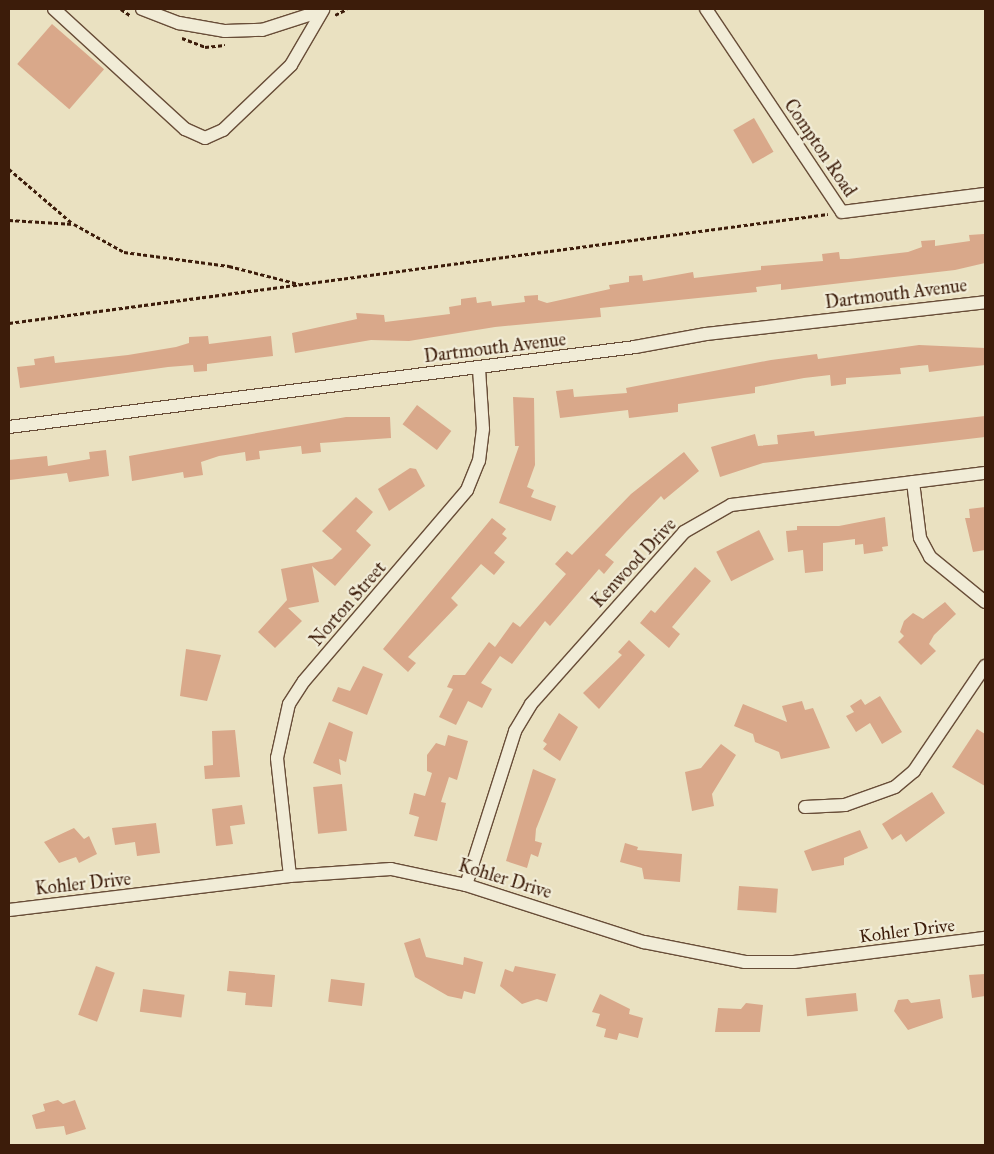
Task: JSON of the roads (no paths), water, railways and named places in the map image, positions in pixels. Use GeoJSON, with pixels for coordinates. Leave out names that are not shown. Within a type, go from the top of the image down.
{"type":"FeatureCollection","features":[{"type":"Feature","properties":{"kind":"street"},"geometry":{"type":"LineString","coordinates":[[54,9],[185,129],[205,138],[223,130],[291,65],[325,9]]}},
{"type":"Feature","properties":{"kind":"street"},"geometry":{"type":"LineString","coordinates":[[142,9],[179,23],[225,31],[262,30],[325,9]]}},
{"type":"Feature","properties":{"kind":"street","name":"Compton Road"},"geometry":{"type":"LineString","coordinates":[[706,9],[842,212],[985,194]]}},
{"type":"Feature","properties":{"kind":"street","name":"Dartmouth Avenue"},"geometry":{"type":"LineString","coordinates":[[9,427],[478,368],[706,334],[985,302]]}},
{"type":"Feature","properties":{"kind":"street","name":"Norton Street"},"geometry":{"type":"LineString","coordinates":[[290,876],[277,758],[289,704],[304,681],[467,490],[479,460],[483,429],[478,368]]}},
{"type":"Feature","properties":{"kind":"street","name":"Kenwood Drive"},"geometry":{"type":"LineString","coordinates":[[466,885],[515,731],[531,704],[684,532],[731,505],[985,473]]}},
{"type":"Feature","properties":{"kind":"street"},"geometry":{"type":"LineString","coordinates":[[913,482],[920,538],[930,557],[985,602]]}},
{"type":"Feature","properties":{"kind":"street"},"geometry":{"type":"LineString","coordinates":[[805,808],[845,805],[895,787],[914,771],[985,666]]}},
{"type":"Feature","properties":{"kind":"street","name":"Kohler Drive"},"geometry":{"type":"LineString","coordinates":[[9,910],[290,876],[391,869],[466,885],[644,942],[745,962],[794,962],[985,938]]}}]}
